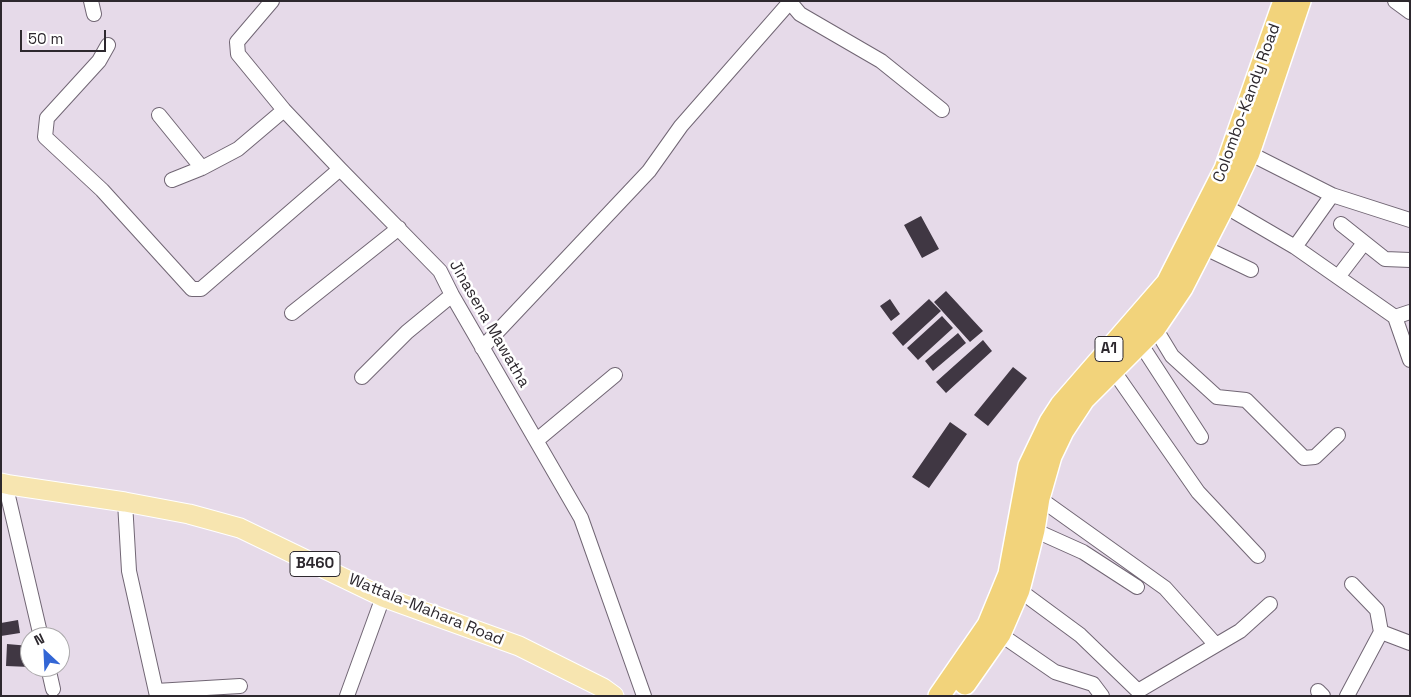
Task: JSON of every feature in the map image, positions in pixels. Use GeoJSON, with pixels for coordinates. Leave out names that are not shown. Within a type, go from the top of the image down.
{"type":"FeatureCollection","features":[{"type":"Feature","properties":{"kind":"highway","name":"Colombo-Kandy Road"},"geometry":{"type":"LineString","coordinates":[[957,696],[1019,590],[1034,530],[1039,498],[1051,456],[1063,431],[1084,399],[1155,328],[1182,288],[1204,247],[1225,169],[1284,1]]}},
{"type":"Feature","properties":{"kind":"highway","name":"Colombo-Kandy Road"},"geometry":{"type":"LineString","coordinates":[[939,696],[994,630],[1009,574],[1029,466],[1050,422],[1061,405],[1168,283],[1249,153],[1300,1]]}},
{"type":"Feature","properties":{"kind":"main road","name":"Wattala-Mahara Road"},"geometry":{"type":"LineString","coordinates":[[6,484],[126,502],[189,514],[240,528],[383,596],[519,646],[603,688],[614,696]]}},
{"type":"Feature","properties":{"kind":"street","name":"Jinasena Mawatha"},"geometry":{"type":"LineString","coordinates":[[272,1],[237,42],[238,54],[284,110],[440,271],[482,348],[581,518],[644,696]]}},
{"type":"Feature","properties":{"kind":"street"},"geometry":{"type":"LineString","coordinates":[[1394,1],[1410,12]]}},
{"type":"Feature","properties":{"kind":"street"},"geometry":{"type":"LineString","coordinates":[[482,348],[649,171],[681,126],[789,2],[800,14],[881,61],[942,110]]}},
{"type":"Feature","properties":{"kind":"street"},"geometry":{"type":"LineString","coordinates":[[108,45],[99,62],[47,118],[45,137],[102,190],[192,289],[201,289],[340,169]]}},
{"type":"Feature","properties":{"kind":"street"},"geometry":{"type":"LineString","coordinates":[[172,180],[202,168],[238,149],[284,110]]}},
{"type":"Feature","properties":{"kind":"street"},"geometry":{"type":"LineString","coordinates":[[159,116],[202,168]]}},
{"type":"Feature","properties":{"kind":"street"},"geometry":{"type":"LineString","coordinates":[[1249,153],[1332,195],[1410,220]]}},
{"type":"Feature","properties":{"kind":"street"},"geometry":{"type":"LineString","coordinates":[[1295,247],[1332,195]]}},
{"type":"Feature","properties":{"kind":"street"},"geometry":{"type":"LineString","coordinates":[[1217,202],[1295,247],[1395,318],[1410,360]]}},
{"type":"Feature","properties":{"kind":"street"},"geometry":{"type":"LineString","coordinates":[[1340,224],[1385,258],[1410,260]]}},
{"type":"Feature","properties":{"kind":"street"},"geometry":{"type":"LineString","coordinates":[[292,313],[399,228]]}},
{"type":"Feature","properties":{"kind":"street"},"geometry":{"type":"LineString","coordinates":[[1338,278],[1364,242]]}},
{"type":"Feature","properties":{"kind":"street"},"geometry":{"type":"LineString","coordinates":[[1204,247],[1251,270]]}},
{"type":"Feature","properties":{"kind":"street"},"geometry":{"type":"LineString","coordinates":[[362,377],[407,332],[452,295]]}},
{"type":"Feature","properties":{"kind":"street"},"geometry":{"type":"LineString","coordinates":[[1395,318],[1410,312]]}},
{"type":"Feature","properties":{"kind":"street"},"geometry":{"type":"LineString","coordinates":[[1155,328],[1172,356],[1217,397],[1246,400],[1304,458],[1315,457],[1338,435]]}},
{"type":"Feature","properties":{"kind":"street"},"geometry":{"type":"LineString","coordinates":[[1140,343],[1202,438]]}},
{"type":"Feature","properties":{"kind":"street"},"geometry":{"type":"LineString","coordinates":[[1113,370],[1198,492],[1258,556]]}},
{"type":"Feature","properties":{"kind":"street"},"geometry":{"type":"LineString","coordinates":[[537,440],[615,375]]}},
{"type":"Feature","properties":{"kind":"street"},"geometry":{"type":"LineString","coordinates":[[6,484],[39,627]]}},
{"type":"Feature","properties":{"kind":"street"},"geometry":{"type":"LineString","coordinates":[[1039,498],[1166,588],[1216,645]]}},
{"type":"Feature","properties":{"kind":"street"},"geometry":{"type":"LineString","coordinates":[[126,502],[129,571],[157,694],[240,686]]}},
{"type":"Feature","properties":{"kind":"street"},"geometry":{"type":"LineString","coordinates":[[1034,530],[1083,552],[1137,587]]}},
{"type":"Feature","properties":{"kind":"street"},"geometry":{"type":"LineString","coordinates":[[1347,696],[1381,632],[1378,610],[1352,584]]}},
{"type":"Feature","properties":{"kind":"street"},"geometry":{"type":"LineString","coordinates":[[1019,590],[1080,636],[1138,691],[1240,631],[1270,604]]}},
{"type":"Feature","properties":{"kind":"street"},"geometry":{"type":"LineString","coordinates":[[346,696],[383,596]]}},
{"type":"Feature","properties":{"kind":"street"},"geometry":{"type":"LineString","coordinates":[[994,630],[1055,672],[1092,684],[1102,696]]}},
{"type":"Feature","properties":{"kind":"street"},"geometry":{"type":"LineString","coordinates":[[1381,632],[1410,643]]}},
{"type":"Feature","properties":{"kind":"street"},"geometry":{"type":"LineString","coordinates":[[50,677],[53,689]]}},
{"type":"Feature","properties":{"kind":"building"},"geometry":{"type":"Polygon","coordinates":[[[921,216],[939,249],[922,258],[904,225],[921,216]]]}},
{"type":"Feature","properties":{"kind":"building"},"geometry":{"type":"Polygon","coordinates":[[[946,291],[983,331],[970,342],[934,302],[946,291]]]}},
{"type":"Feature","properties":{"kind":"building"},"geometry":{"type":"Polygon","coordinates":[[[890,299],[900,314],[891,321],[880,306],[890,299]]]}},
{"type":"Feature","properties":{"kind":"building"},"geometry":{"type":"Polygon","coordinates":[[[929,299],[941,311],[903,346],[892,333],[929,299]]]}},
{"type":"Feature","properties":{"kind":"building"},"geometry":{"type":"Polygon","coordinates":[[[942,316],[953,328],[918,360],[907,348],[942,316]]]}},
{"type":"Feature","properties":{"kind":"building"},"geometry":{"type":"Polygon","coordinates":[[[958,333],[966,343],[933,371],[925,361],[958,333]]]}},
{"type":"Feature","properties":{"kind":"building"},"geometry":{"type":"Polygon","coordinates":[[[983,340],[992,351],[946,393],[936,382],[983,340]]]}},
{"type":"Feature","properties":{"kind":"building"},"geometry":{"type":"Polygon","coordinates":[[[1013,367],[1027,378],[988,426],[974,415],[1013,367]]]}},
{"type":"Feature","properties":{"kind":"building"},"geometry":{"type":"Polygon","coordinates":[[[950,422],[967,434],[929,488],[912,477],[950,422]]]}},
{"type":"Feature","properties":{"kind":"building"},"geometry":{"type":"Polygon","coordinates":[[[18,620],[20,633],[1,636],[1,623],[18,620]]]}},
{"type":"Feature","properties":{"kind":"building"},"geometry":{"type":"Polygon","coordinates":[[[7,644],[20,645],[20,667],[6,666],[7,644]]]}}]}
